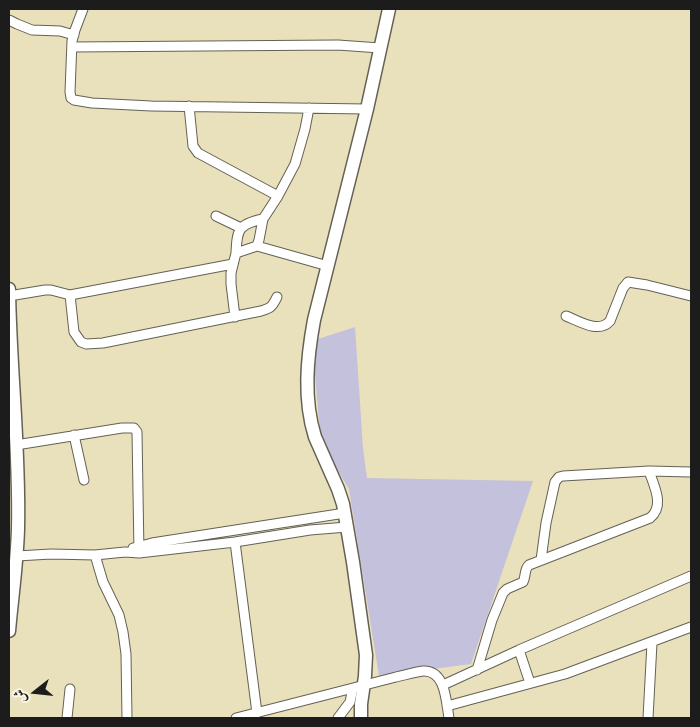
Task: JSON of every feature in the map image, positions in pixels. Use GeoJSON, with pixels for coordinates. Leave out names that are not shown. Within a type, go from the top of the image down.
{"type":"FeatureCollection","features":[{"type":"Feature","properties":{"kind":"street"},"geometry":{"type":"LineString","coordinates":[[83,9],[72,47],[70,92],[72,100],[151,106],[367,109]]}},
{"type":"Feature","properties":{"kind":"street"},"geometry":{"type":"LineString","coordinates":[[338,718],[358,687],[366,666],[366,655],[345,513],[338,489],[315,437],[310,416],[308,365],[314,320],[367,109],[389,9]]}},
{"type":"Feature","properties":{"kind":"street"},"geometry":{"type":"LineString","coordinates":[[9,20],[32,30],[60,31],[74,35]]}},
{"type":"Feature","properties":{"kind":"street"},"geometry":{"type":"LineString","coordinates":[[72,47],[338,45],[380,48]]}},
{"type":"Feature","properties":{"kind":"street"},"geometry":{"type":"LineString","coordinates":[[189,106],[193,146],[198,153],[278,196]]}},
{"type":"Feature","properties":{"kind":"street"},"geometry":{"type":"LineString","coordinates":[[257,246],[263,219],[295,164],[309,108]]}},
{"type":"Feature","properties":{"kind":"street"},"geometry":{"type":"LineString","coordinates":[[216,216],[241,228]]}},
{"type":"Feature","properties":{"kind":"street"},"geometry":{"type":"LineString","coordinates":[[235,317],[231,273],[237,239],[241,228],[250,222],[263,219]]}},
{"type":"Feature","properties":{"kind":"street"},"geometry":{"type":"LineString","coordinates":[[236,253],[257,246],[328,266]]}},
{"type":"Feature","properties":{"kind":"street"},"geometry":{"type":"LineString","coordinates":[[9,296],[45,290],[70,295],[233,264]]}},
{"type":"Feature","properties":{"kind":"street"},"geometry":{"type":"LineString","coordinates":[[566,316],[595,327],[606,325],[610,321],[623,288],[628,282],[691,296]]}},
{"type":"Feature","properties":{"kind":"street"},"geometry":{"type":"LineString","coordinates":[[9,288],[18,496],[17,556],[9,631]]}},
{"type":"Feature","properties":{"kind":"street"},"geometry":{"type":"LineString","coordinates":[[70,295],[74,332],[78,339],[86,344],[103,343],[269,309],[277,297]]}},
{"type":"Feature","properties":{"kind":"street"},"geometry":{"type":"LineString","coordinates":[[16,445],[122,428],[134,428],[138,432],[138,550]]}},
{"type":"Feature","properties":{"kind":"street"},"geometry":{"type":"LineString","coordinates":[[74,435],[84,480]]}},
{"type":"Feature","properties":{"kind":"street"},"geometry":{"type":"LineString","coordinates":[[477,670],[492,620],[503,593],[524,581],[528,565],[642,521],[654,514],[658,504],[649,471]]}},
{"type":"Feature","properties":{"kind":"street"},"geometry":{"type":"LineString","coordinates":[[541,560],[554,482],[558,478],[563,476],[649,471],[691,472]]}},
{"type":"Feature","properties":{"kind":"street"},"geometry":{"type":"LineString","coordinates":[[17,556],[51,554],[95,555],[125,552],[345,513]]}},
{"type":"Feature","properties":{"kind":"street"},"geometry":{"type":"LineString","coordinates":[[138,550],[235,542],[347,526]]}},
{"type":"Feature","properties":{"kind":"street"},"geometry":{"type":"LineString","coordinates":[[235,542],[256,713]]}},
{"type":"Feature","properties":{"kind":"street"},"geometry":{"type":"LineString","coordinates":[[95,555],[123,632],[126,654],[127,718]]}},
{"type":"Feature","properties":{"kind":"street"},"geometry":{"type":"LineString","coordinates":[[442,684],[691,576]]}},
{"type":"Feature","properties":{"kind":"street"},"geometry":{"type":"LineString","coordinates":[[447,706],[565,674],[691,627]]}},
{"type":"Feature","properties":{"kind":"street"},"geometry":{"type":"LineString","coordinates":[[639,718],[648,717],[652,642]]}},
{"type":"Feature","properties":{"kind":"street"},"geometry":{"type":"LineString","coordinates":[[519,650],[530,683]]}},
{"type":"Feature","properties":{"kind":"street"},"geometry":{"type":"LineString","coordinates":[[236,718],[422,671],[431,672],[436,675],[442,684],[449,718]]}},
{"type":"Feature","properties":{"kind":"street"},"geometry":{"type":"LineString","coordinates":[[358,687],[362,718]]}},
{"type":"Feature","properties":{"kind":"street"},"geometry":{"type":"LineString","coordinates":[[67,718],[70,689]]}},
{"type":"Feature","properties":{"kind":"shaded area"},"geometry":{"type":"Polygon","coordinates":[[[355,327],[363,448],[367,478],[533,481],[471,664],[379,676],[349,489],[321,443],[312,341],[355,327]]]}}]}
